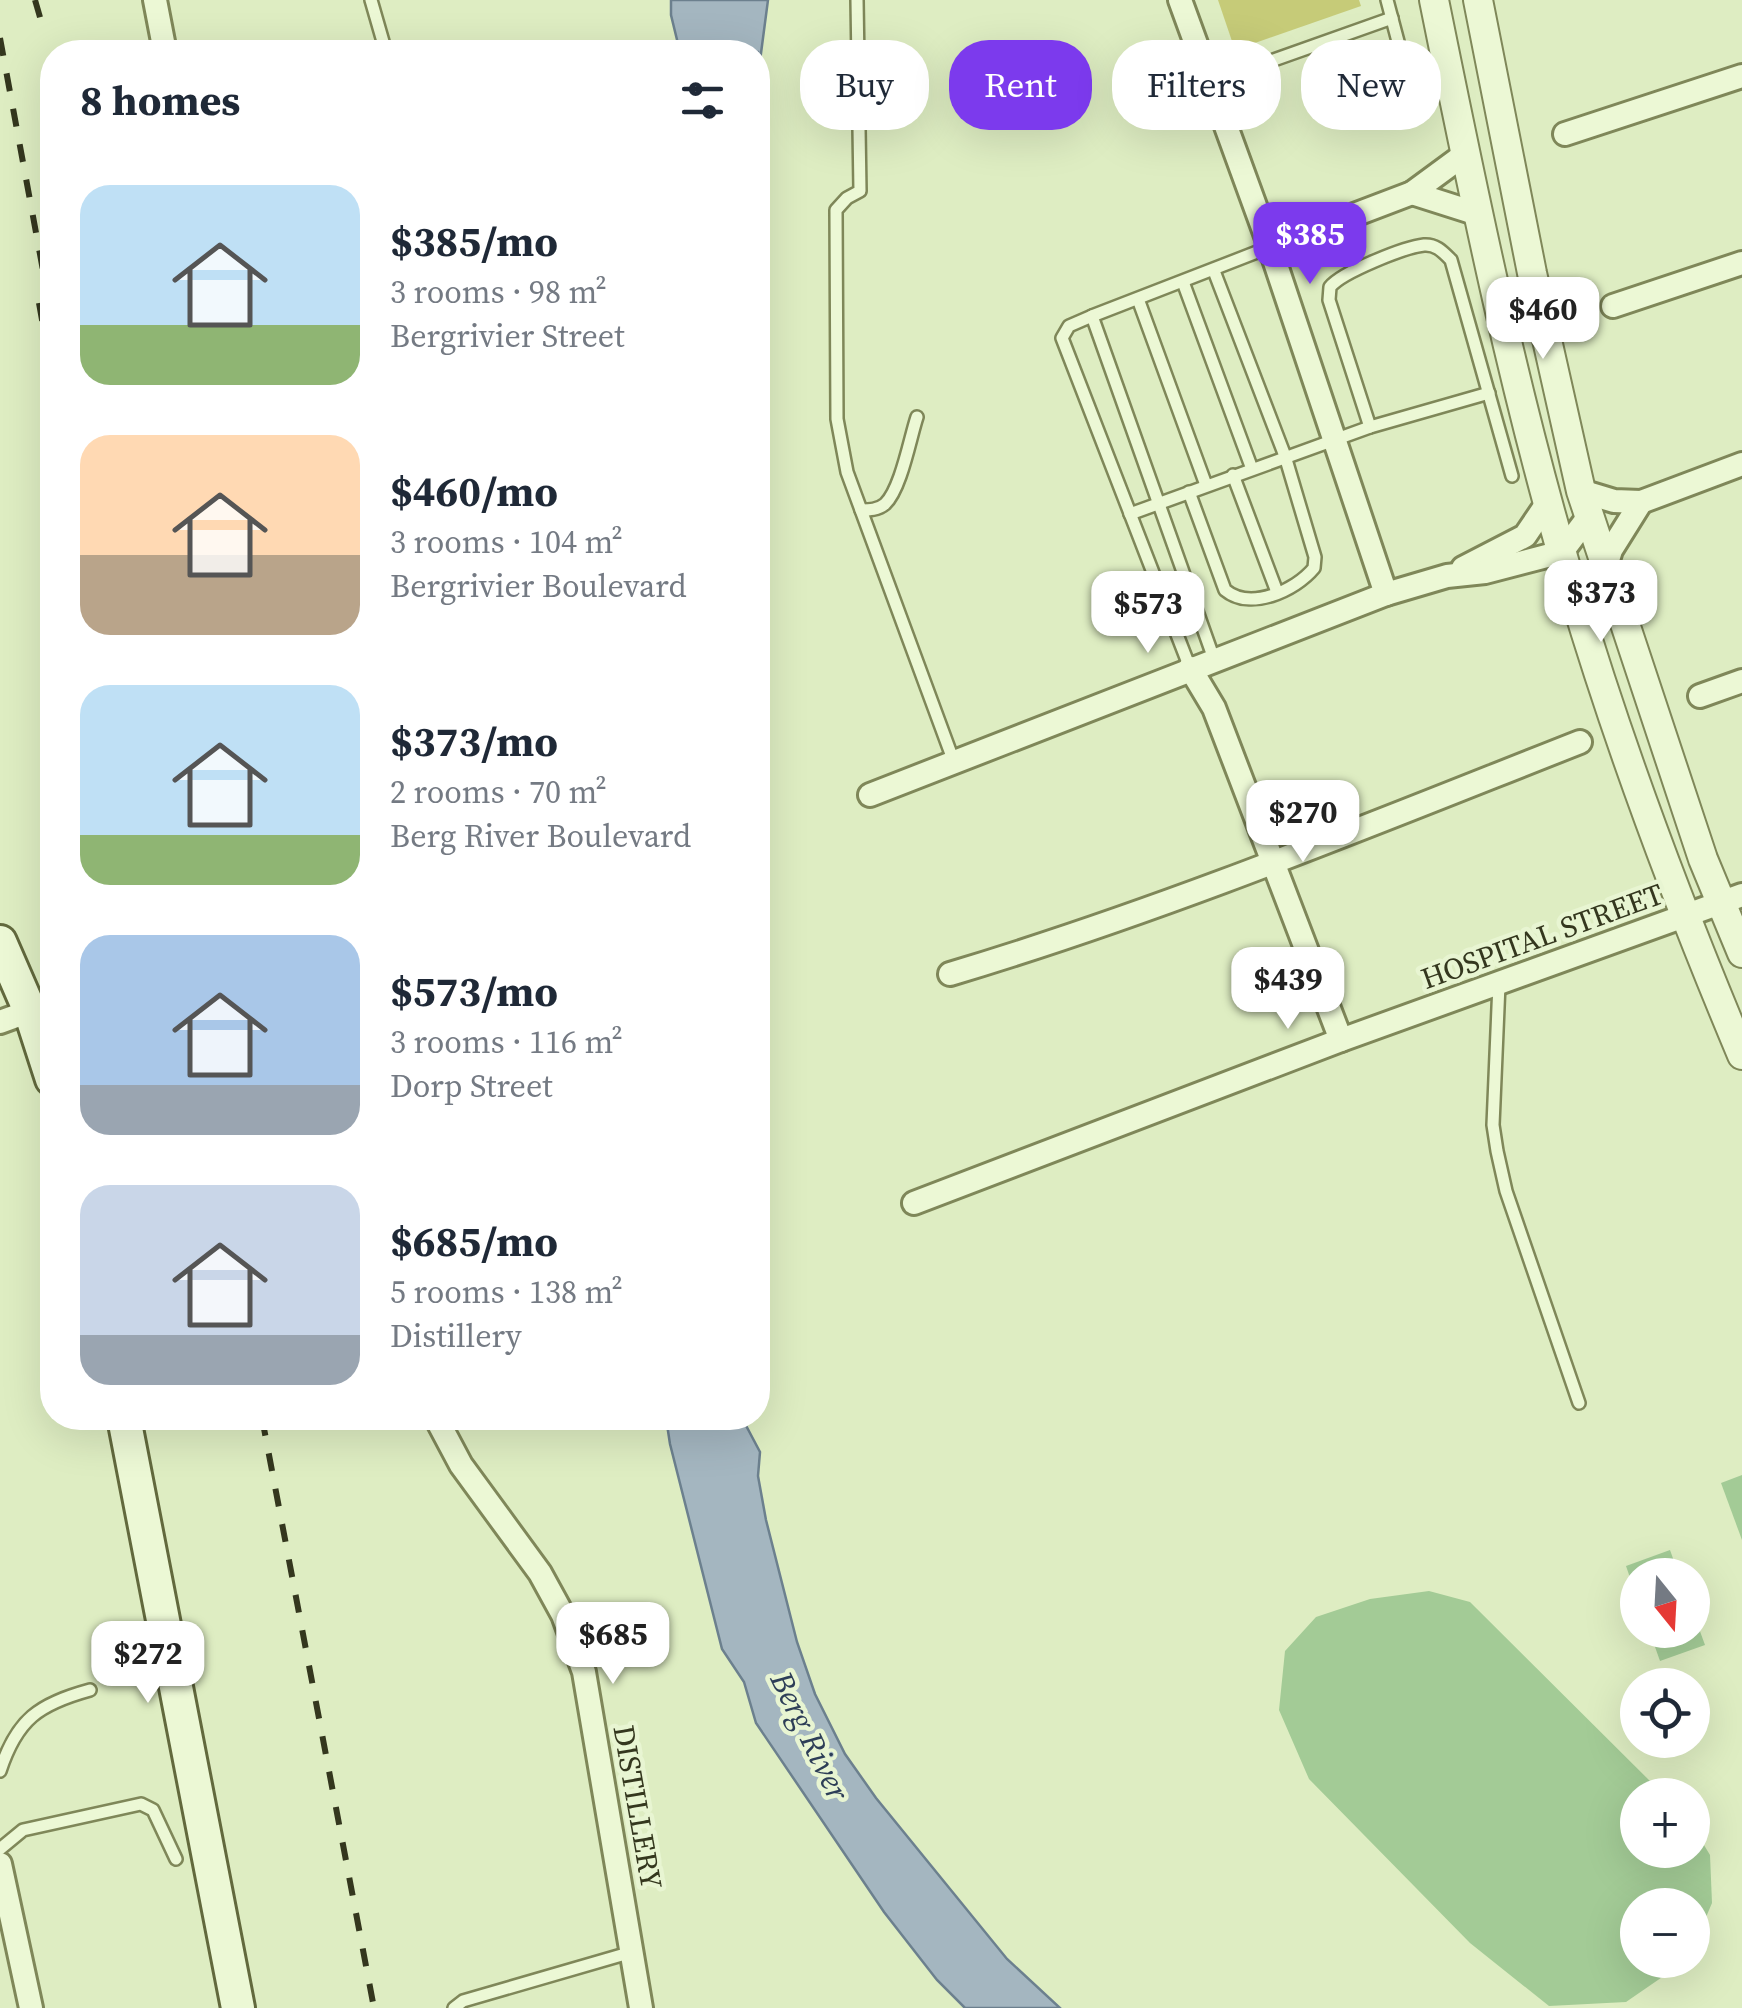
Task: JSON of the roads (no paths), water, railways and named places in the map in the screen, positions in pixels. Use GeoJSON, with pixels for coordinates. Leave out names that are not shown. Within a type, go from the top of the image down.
{"type":"FeatureCollection","features":[{"type":"Feature","properties":{"kind":"main road"},"geometry":{"type":"LineString","coordinates":[[0,942],[15,1016],[40,1059]]}},
{"type":"Feature","properties":{"kind":"main road"},"geometry":{"type":"LineString","coordinates":[[126,1430],[238,2008]]}},
{"type":"Feature","properties":{"kind":"street"},"geometry":{"type":"LineString","coordinates":[[155,0],[163,40]]}},
{"type":"Feature","properties":{"kind":"street"},"geometry":{"type":"LineString","coordinates":[[1180,0],[1195,40]]}},
{"type":"Feature","properties":{"kind":"street"},"geometry":{"type":"LineString","coordinates":[[1434,0],[1478,214],[1562,552],[1660,855],[1742,1055]]}},
{"type":"Feature","properties":{"kind":"street"},"geometry":{"type":"LineString","coordinates":[[1478,0],[1532,273],[1585,503],[1651,702],[1731,899],[1742,953]]}},
{"type":"Feature","properties":{"kind":"street"},"geometry":{"type":"LineString","coordinates":[[1565,134],[1742,76]]}},
{"type":"Feature","properties":{"kind":"street"},"geometry":{"type":"LineString","coordinates":[[1227,130],[1386,594]]}},
{"type":"Feature","properties":{"kind":"street"},"geometry":{"type":"LineString","coordinates":[[1270,247],[1412,193],[1465,154]]}},
{"type":"Feature","properties":{"kind":"street"},"geometry":{"type":"LineString","coordinates":[[1412,193],[1478,214]]}},
{"type":"Feature","properties":{"kind":"street"},"geometry":{"type":"LineString","coordinates":[[1613,306],[1742,263]]}},
{"type":"Feature","properties":{"kind":"street"},"geometry":{"type":"LineString","coordinates":[[1585,503],[1641,502],[1742,464]]}},
{"type":"Feature","properties":{"kind":"street"},"geometry":{"type":"LineString","coordinates":[[1447,576],[1525,536],[1548,502]]}},
{"type":"Feature","properties":{"kind":"street"},"geometry":{"type":"LineString","coordinates":[[1605,570],[1611,550],[1641,502]]}},
{"type":"Feature","properties":{"kind":"street"},"geometry":{"type":"LineString","coordinates":[[1562,552],[1585,503]]}},
{"type":"Feature","properties":{"kind":"street"},"geometry":{"type":"LineString","coordinates":[[870,795],[1386,594],[1447,576],[1484,572],[1562,552]]}},
{"type":"Feature","properties":{"kind":"street"},"geometry":{"type":"LineString","coordinates":[[1214,659],[1214,708]]}},
{"type":"Feature","properties":{"kind":"street"},"geometry":{"type":"LineString","coordinates":[[1190,668],[1214,708],[1340,1040]]}},
{"type":"Feature","properties":{"kind":"street"},"geometry":{"type":"LineString","coordinates":[[1700,696],[1742,681]]}},
{"type":"Feature","properties":{"kind":"street"},"geometry":{"type":"LineString","coordinates":[[950,974],[1274,863],[1580,742]]}},
{"type":"Feature","properties":{"kind":"street","name":"HOSPITAL STREET"},"geometry":{"type":"LineString","coordinates":[[914,1203],[1340,1040],[1731,899]]}},
{"type":"Feature","properties":{"kind":"street","name":"DISTILLERY"},"geometry":{"type":"LineString","coordinates":[[442,1430],[461,1465],[540,1573],[563,1614],[584,1672],[641,2008]]}},
{"type":"Feature","properties":{"kind":"street"},"geometry":{"type":"LineString","coordinates":[[0,1864],[31,2008]]}},
{"type":"Feature","properties":{"kind":"lane"},"geometry":{"type":"LineString","coordinates":[[370,0],[382,40]]}},
{"type":"Feature","properties":{"kind":"lane"},"geometry":{"type":"LineString","coordinates":[[857,0],[860,191],[846,198],[836,210],[837,418],[847,472],[954,762]]}},
{"type":"Feature","properties":{"kind":"lane"},"geometry":{"type":"LineString","coordinates":[[1387,0],[1398,40]]}},
{"type":"Feature","properties":{"kind":"lane"},"geometry":{"type":"LineString","coordinates":[[1281,57],[1392,18]]}},
{"type":"Feature","properties":{"kind":"lane"},"geometry":{"type":"LineString","coordinates":[[1370,427],[1329,300],[1330,287],[1352,270],[1426,244],[1440,248],[1451,260],[1512,476]]}},
{"type":"Feature","properties":{"kind":"lane"},"geometry":{"type":"LineString","coordinates":[[1190,668],[1062,338],[1068,326],[1270,247]]}},
{"type":"Feature","properties":{"kind":"lane"},"geometry":{"type":"LineString","coordinates":[[1189,492],[1225,590],[1234,598],[1244,600],[1277,592],[1306,577],[1314,568],[1315,557],[1285,456],[1214,270]]}},
{"type":"Feature","properties":{"kind":"lane"},"geometry":{"type":"LineString","coordinates":[[1183,282],[1252,469]]}},
{"type":"Feature","properties":{"kind":"lane"},"geometry":{"type":"LineString","coordinates":[[1138,299],[1206,486]]}},
{"type":"Feature","properties":{"kind":"lane"},"geometry":{"type":"LineString","coordinates":[[1092,316],[1214,659]]}},
{"type":"Feature","properties":{"kind":"lane"},"geometry":{"type":"LineString","coordinates":[[1130,514],[1370,427],[1489,393]]}},
{"type":"Feature","properties":{"kind":"lane"},"geometry":{"type":"LineString","coordinates":[[861,510],[874,510],[886,504],[917,416]]}},
{"type":"Feature","properties":{"kind":"lane"},"geometry":{"type":"LineString","coordinates":[[1233,476],[1277,592]]}},
{"type":"Feature","properties":{"kind":"lane"},"geometry":{"type":"LineString","coordinates":[[1500,984],[1493,1125],[1497,1151],[1506,1191],[1578,1404]]}},
{"type":"Feature","properties":{"kind":"lane"},"geometry":{"type":"LineString","coordinates":[[0,1771],[10,1743],[28,1718],[54,1700],[90,1690]]}},
{"type":"Feature","properties":{"kind":"lane"},"geometry":{"type":"LineString","coordinates":[[0,1849],[22,1830],[141,1804],[153,1810],[176,1859]]}},
{"type":"Feature","properties":{"kind":"lane"},"geometry":{"type":"LineString","coordinates":[[454,2008],[463,2000],[632,1952]]}},
{"type":"Feature","properties":{"kind":"water"},"geometry":{"type":"Polygon","coordinates":[[[671,0],[768,0],[763,40],[677,40],[671,0]]]}},
{"type":"Feature","properties":{"kind":"water","name":"Berg River"},"geometry":{"type":"Polygon","coordinates":[[[668,1430],[748,1430],[760,1452],[758,1476],[766,1520],[797,1642],[815,1694],[845,1754],[1007,1959],[1060,2008],[965,2008],[937,1980],[884,1912],[756,1723],[744,1682],[722,1649],[668,1430]]]}},
{"type":"Feature","properties":{"kind":"railway"},"geometry":{"type":"LineString","coordinates":[[35,0],[44,31]]}},
{"type":"Feature","properties":{"kind":"railway"},"geometry":{"type":"LineString","coordinates":[[0,38],[40,254]]}},
{"type":"Feature","properties":{"kind":"railway"},"geometry":{"type":"LineString","coordinates":[[39,303],[40,309]]}},
{"type":"Feature","properties":{"kind":"railway"},"geometry":{"type":"LineString","coordinates":[[264,1430],[374,2008]]}}]}
